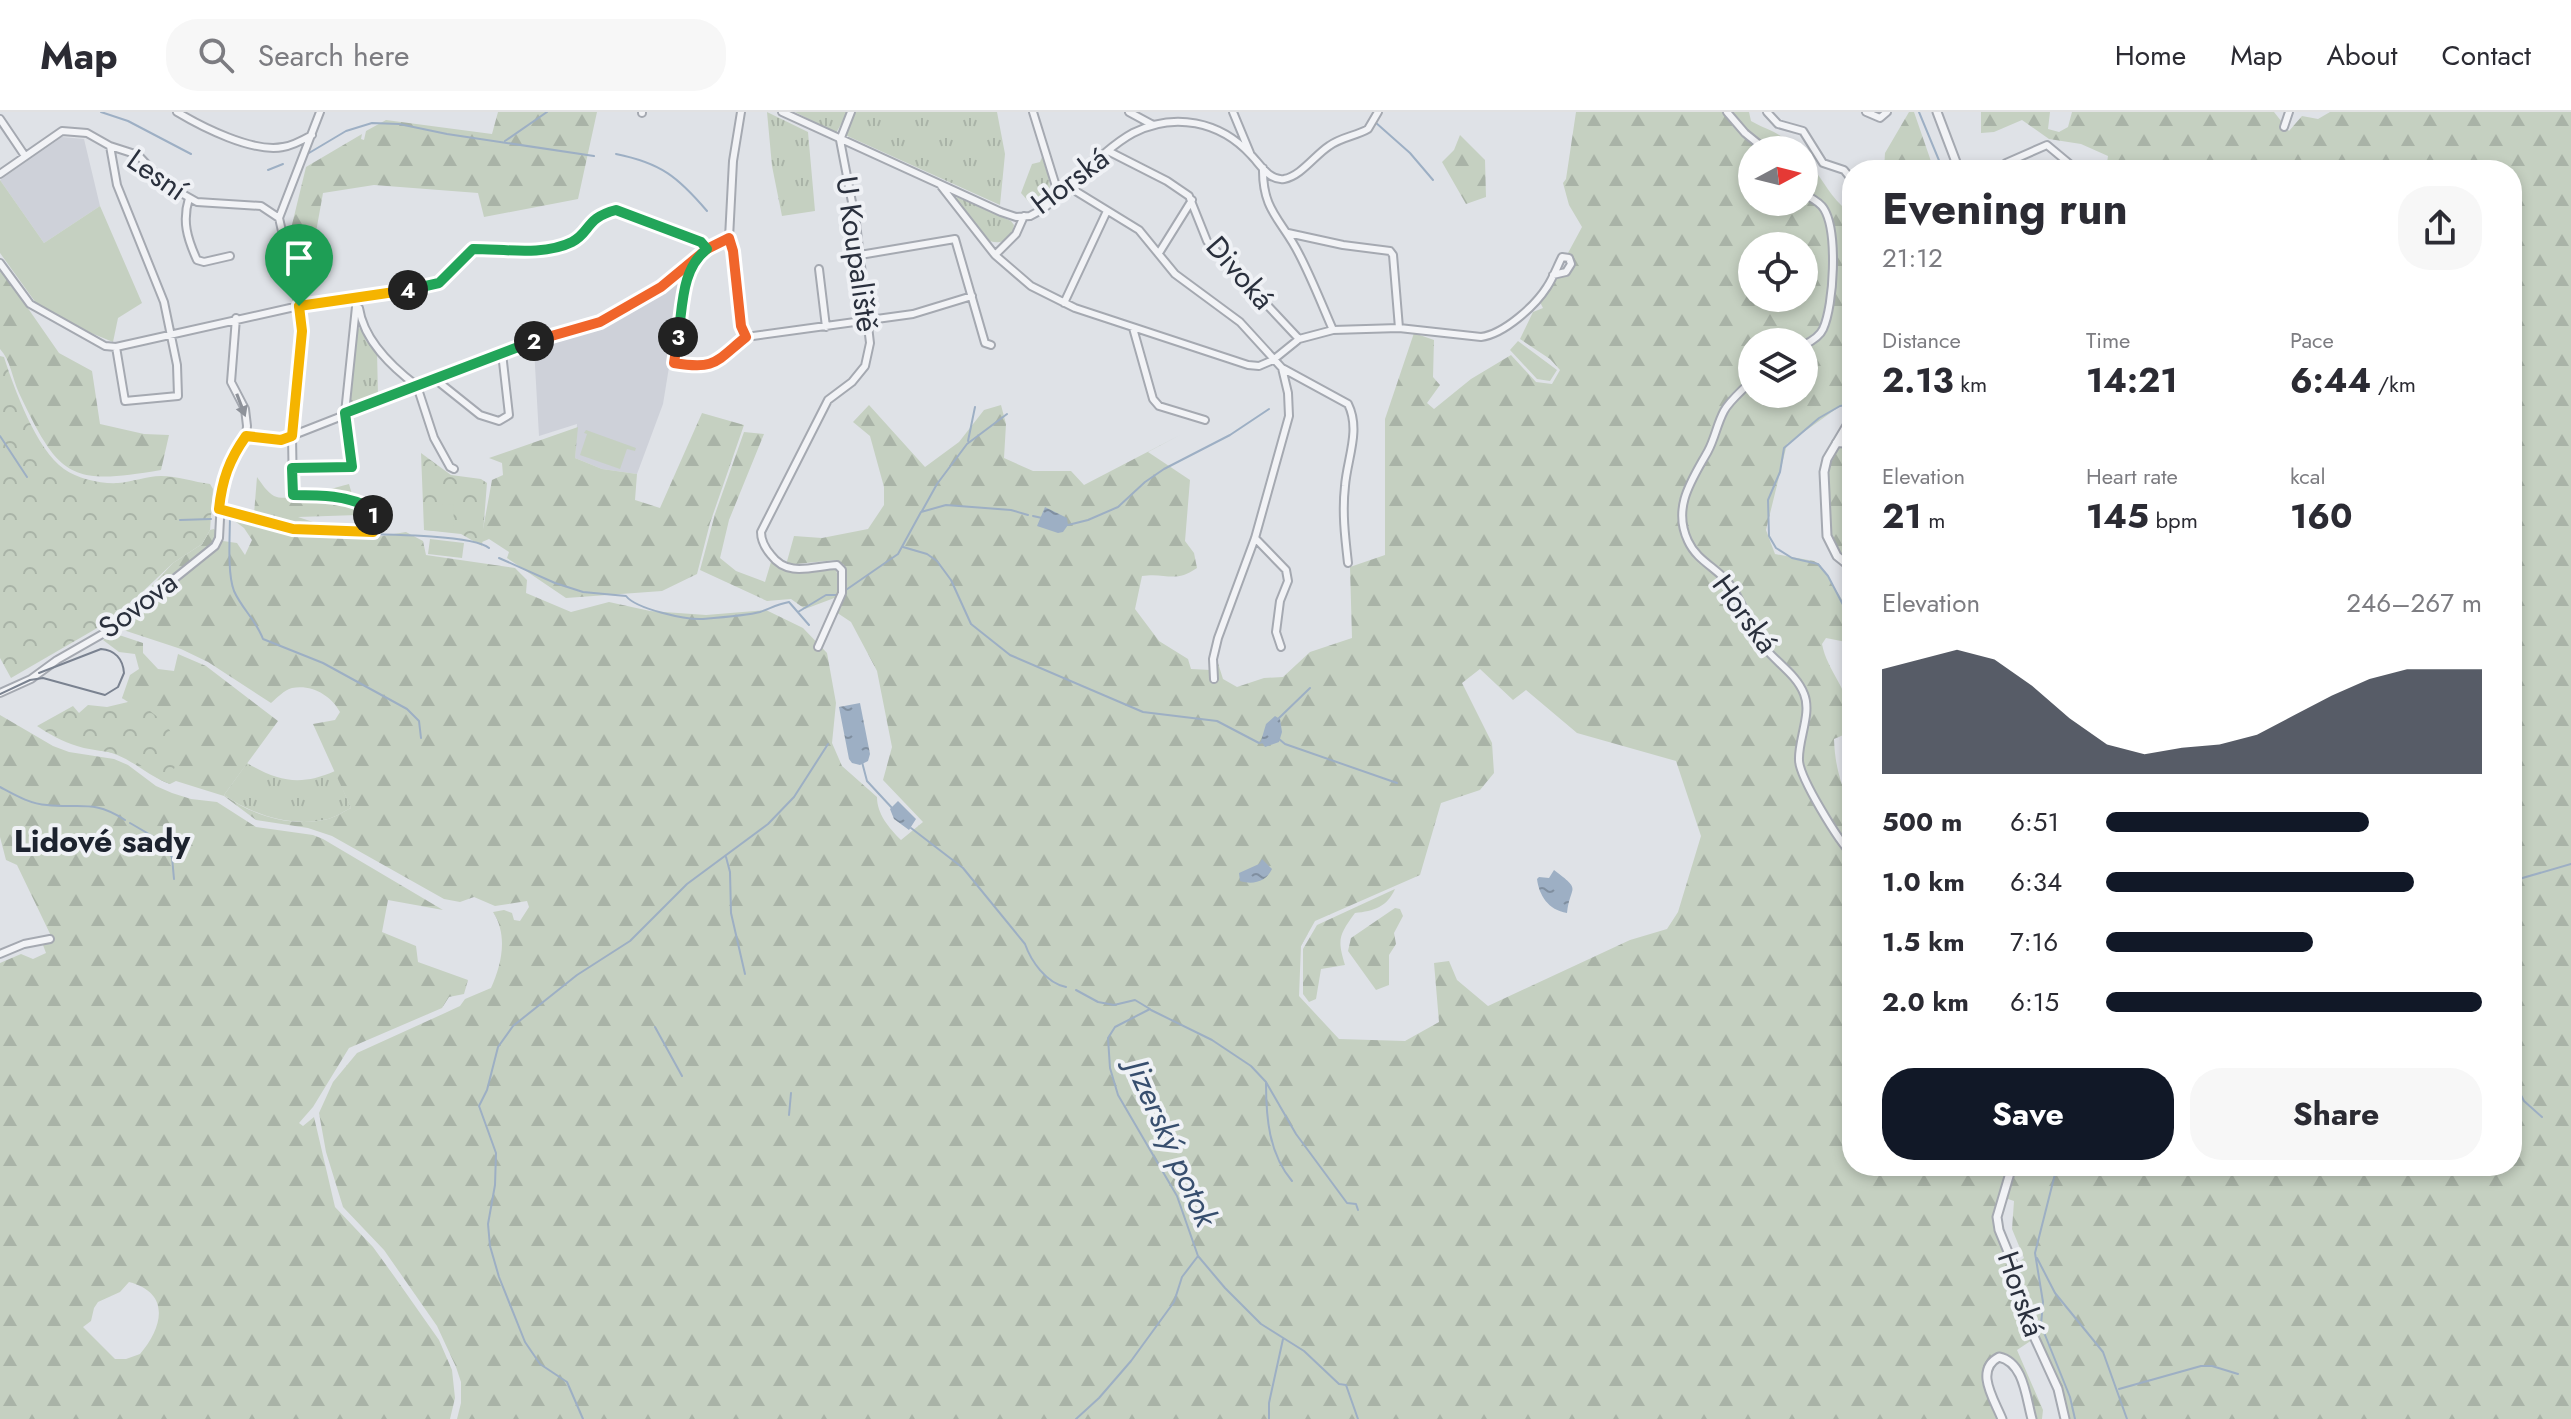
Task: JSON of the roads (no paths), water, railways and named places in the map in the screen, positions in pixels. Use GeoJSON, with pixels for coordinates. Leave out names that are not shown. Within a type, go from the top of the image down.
{"type":"FeatureCollection","features":[{"type":"Feature","properties":{"kind":"street"},"geometry":{"type":"LineString","coordinates":[[177,112],[215,134],[266,147],[281,148],[312,135]]}},
{"type":"Feature","properties":{"kind":"street"},"geometry":{"type":"LineString","coordinates":[[219,509],[293,529],[373,532],[376,525],[372,509],[357,501],[319,495],[293,495],[292,436],[302,331],[279,218],[320,112]]}},
{"type":"Feature","properties":{"kind":"street"},"geometry":{"type":"LineString","coordinates":[[741,112],[733,161],[729,238],[741,326],[746,337]]}},
{"type":"Feature","properties":{"kind":"street","name":"Horská"},"geometry":{"type":"LineString","coordinates":[[782,112],[941,186],[1016,217],[1043,209],[1133,133],[1153,125],[1178,121],[1199,123],[1230,136],[1263,168]]}},
{"type":"Feature","properties":{"kind":"street"},"geometry":{"type":"LineString","coordinates":[[840,140],[851,112]]}},
{"type":"Feature","properties":{"kind":"street"},"geometry":{"type":"LineString","coordinates":[[1033,112],[1059,196]]}},
{"type":"Feature","properties":{"kind":"street"},"geometry":{"type":"LineString","coordinates":[[1129,112],[1153,125]]}},
{"type":"Feature","properties":{"kind":"street"},"geometry":{"type":"LineString","coordinates":[[1233,112],[1250,153]]}},
{"type":"Feature","properties":{"kind":"street"},"geometry":{"type":"LineString","coordinates":[[1263,168],[1275,178],[1289,177],[1331,144],[1368,129],[1378,112]]}},
{"type":"Feature","properties":{"kind":"street"},"geometry":{"type":"LineString","coordinates":[[1727,112],[1749,136]]}},
{"type":"Feature","properties":{"kind":"street"},"geometry":{"type":"LineString","coordinates":[[1767,112],[1778,124],[1803,131],[1823,163],[1842,169]]}},
{"type":"Feature","properties":{"kind":"street"},"geometry":{"type":"LineString","coordinates":[[1866,112],[1880,118],[1887,112]]}},
{"type":"Feature","properties":{"kind":"street"},"geometry":{"type":"LineString","coordinates":[[1937,112],[1955,160]]}},
{"type":"Feature","properties":{"kind":"street"},"geometry":{"type":"LineString","coordinates":[[2284,127],[2289,112]]}},
{"type":"Feature","properties":{"kind":"street"},"geometry":{"type":"LineString","coordinates":[[0,119],[25,156]]}},
{"type":"Feature","properties":{"kind":"street"},"geometry":{"type":"LineString","coordinates":[[1230,136],[1238,123]]}},
{"type":"Feature","properties":{"kind":"street","name":"Lesní"},"geometry":{"type":"LineString","coordinates":[[0,174],[62,131],[87,133],[110,146],[138,155],[165,184],[197,202],[261,206],[279,218]]}},
{"type":"Feature","properties":{"kind":"street","name":"U Koupaliště"},"geometry":{"type":"LineString","coordinates":[[820,643],[843,591],[842,570],[837,565],[794,570],[779,565],[761,539],[761,532],[828,400],[852,382],[865,366],[870,343],[860,255],[840,140]]}},
{"type":"Feature","properties":{"kind":"street"},"geometry":{"type":"LineString","coordinates":[[2013,160],[2047,145],[2065,160]]}},
{"type":"Feature","properties":{"kind":"street"},"geometry":{"type":"LineString","coordinates":[[110,146],[117,185],[164,302],[172,333],[178,396],[125,401],[116,347]]}},
{"type":"Feature","properties":{"kind":"street","name":"Divoká"},"geometry":{"type":"LineString","coordinates":[[1110,152],[1167,181],[1192,200],[1207,241],[1299,339]]}},
{"type":"Feature","properties":{"kind":"street"},"geometry":{"type":"LineString","coordinates":[[1263,168],[1262,184],[1270,211],[1288,233],[1333,330]]}},
{"type":"Feature","properties":{"kind":"street"},"geometry":{"type":"LineString","coordinates":[[941,186],[995,255],[1031,286],[1064,303],[1248,365],[1259,366],[1273,360],[1299,339],[1333,330],[1399,328],[1493,336],[1520,316],[1547,288],[1553,275]]}},
{"type":"Feature","properties":{"kind":"street"},"geometry":{"type":"LineString","coordinates":[[1069,187],[1139,230],[1181,279],[1240,322],[1282,368],[1348,404],[1353,414],[1354,432],[1345,485],[1344,522],[1348,563]]}},
{"type":"Feature","properties":{"kind":"street"},"geometry":{"type":"LineString","coordinates":[[189,198],[184,214],[187,236],[197,260],[204,262],[230,256]]}},
{"type":"Feature","properties":{"kind":"street"},"geometry":{"type":"LineString","coordinates":[[1159,253],[1192,200]]}},
{"type":"Feature","properties":{"kind":"street"},"geometry":{"type":"LineString","coordinates":[[1818,205],[1824,210],[1831,232],[1832,268],[1827,313],[1818,335]]}},
{"type":"Feature","properties":{"kind":"street"},"geometry":{"type":"LineString","coordinates":[[0,263],[30,304],[105,346],[116,347],[236,318],[423,288],[439,283],[473,249],[553,249],[576,241],[591,220],[616,210],[701,242],[707,249]]}},
{"type":"Feature","properties":{"kind":"street"},"geometry":{"type":"LineString","coordinates":[[1064,303],[1107,211]]}},
{"type":"Feature","properties":{"kind":"street"},"geometry":{"type":"LineString","coordinates":[[995,255],[1016,234],[1024,216]]}},
{"type":"Feature","properties":{"kind":"street"},"geometry":{"type":"LineString","coordinates":[[1288,233],[1390,251],[1393,255],[1399,328]]}},
{"type":"Feature","properties":{"kind":"street"},"geometry":{"type":"LineString","coordinates":[[236,318],[231,382],[245,409],[246,436],[281,440],[549,335],[600,322],[661,287],[707,249],[729,238]]}},
{"type":"Feature","properties":{"kind":"street"},"geometry":{"type":"LineString","coordinates":[[860,255],[955,239],[985,343],[991,345]]}},
{"type":"Feature","properties":{"kind":"street"},"geometry":{"type":"LineString","coordinates":[[697,257],[687,274],[674,363],[709,366],[746,337],[913,314],[972,296]]}},
{"type":"Feature","properties":{"kind":"street"},"geometry":{"type":"LineString","coordinates":[[819,269],[826,327]]}},
{"type":"Feature","properties":{"kind":"street"},"geometry":{"type":"LineString","coordinates":[[357,297],[360,320],[376,347],[396,370],[417,386],[434,438],[454,469]]}},
{"type":"Feature","properties":{"kind":"street"},"geometry":{"type":"LineString","coordinates":[[292,468],[352,467],[345,413],[357,297]]}},
{"type":"Feature","properties":{"kind":"street"},"geometry":{"type":"LineString","coordinates":[[1133,328],[1153,399],[1159,406],[1205,420]]}},
{"type":"Feature","properties":{"kind":"street"},"geometry":{"type":"LineString","coordinates":[[435,379],[480,415],[499,421],[509,415],[502,353]]}},
{"type":"Feature","properties":{"kind":"street"},"geometry":{"type":"LineString","coordinates":[[1214,679],[1213,659],[1218,638],[1255,538],[1289,416],[1282,368]]}},
{"type":"Feature","properties":{"kind":"street","name":"Horská"},"geometry":{"type":"LineString","coordinates":[[1738,395],[1725,409],[1709,451],[1688,484],[1682,513],[1684,530],[1698,558],[1722,574],[1766,649],[1789,671],[1805,694],[1799,762],[1802,775],[1842,841]]}},
{"type":"Feature","properties":{"kind":"street"},"geometry":{"type":"LineString","coordinates":[[1842,433],[1827,459],[1824,472],[1827,536],[1842,560]]}},
{"type":"Feature","properties":{"kind":"street","name":"Sovova"},"geometry":{"type":"LineString","coordinates":[[0,693],[31,679],[57,660],[113,628],[212,551],[219,538],[222,480],[231,457],[246,436]]}},
{"type":"Feature","properties":{"kind":"street"},"geometry":{"type":"LineString","coordinates":[[1836,443],[1842,443]]}},
{"type":"Feature","properties":{"kind":"street"},"geometry":{"type":"LineString","coordinates":[[1255,538],[1286,570],[1288,581],[1280,601],[1276,632],[1281,647]]}},
{"type":"Feature","properties":{"kind":"street"},"geometry":{"type":"LineString","coordinates":[[0,954],[24,944],[50,939]]}},
{"type":"Feature","properties":{"kind":"street","name":"Horská"},"geometry":{"type":"LineString","coordinates":[[2009,1176],[1997,1217],[1999,1230],[2013,1264],[2021,1308],[2058,1389],[2065,1419]]}},
{"type":"Feature","properties":{"kind":"street","name":"Horská"},"geometry":{"type":"LineString","coordinates":[[2002,1419],[1986,1380],[1986,1369],[1999,1357],[2014,1363],[2032,1419]]}},
{"type":"Feature","properties":{"kind":"water"},"geometry":{"type":"Polygon","coordinates":[[[1045,507],[1067,518],[1068,525],[1063,532],[1037,526],[1045,507]]]}},
{"type":"Feature","properties":{"kind":"water"},"geometry":{"type":"Polygon","coordinates":[[[860,703],[870,754],[868,761],[860,765],[849,759],[839,707],[860,703]]]}},
{"type":"Feature","properties":{"kind":"water"},"geometry":{"type":"Polygon","coordinates":[[[1275,716],[1280,719],[1282,732],[1279,742],[1265,747],[1261,741],[1266,724],[1275,716]]]}},
{"type":"Feature","properties":{"kind":"water"},"geometry":{"type":"Polygon","coordinates":[[[898,801],[916,819],[909,830],[894,819],[890,809],[898,801]]]}},
{"type":"Feature","properties":{"kind":"water"},"geometry":{"type":"Polygon","coordinates":[[[1262,859],[1272,869],[1263,880],[1250,883],[1240,881],[1239,873],[1259,864],[1262,859]]]}},
{"type":"Feature","properties":{"kind":"water"},"geometry":{"type":"Polygon","coordinates":[[[1554,870],[1572,886],[1567,913],[1550,905],[1538,885],[1539,877],[1549,878],[1554,870]]]}},
{"type":"Feature","properties":{"kind":"waterway"},"geometry":{"type":"LineString","coordinates":[[101,112],[128,121],[191,154]]}},
{"type":"Feature","properties":{"kind":"waterway"},"geometry":{"type":"LineString","coordinates":[[505,141],[547,112]]}},
{"type":"Feature","properties":{"kind":"waterway"},"geometry":{"type":"LineString","coordinates":[[1919,112],[1939,160]]}},
{"type":"Feature","properties":{"kind":"waterway"},"geometry":{"type":"LineString","coordinates":[[1375,122],[1410,153],[1433,180]]}},
{"type":"Feature","properties":{"kind":"waterway"},"geometry":{"type":"LineString","coordinates":[[309,153],[346,131],[372,123],[399,124],[594,156]]}},
{"type":"Feature","properties":{"kind":"waterway"},"geometry":{"type":"LineString","coordinates":[[616,154],[645,162],[668,173],[707,211]]}},
{"type":"Feature","properties":{"kind":"waterway"},"geometry":{"type":"LineString","coordinates":[[268,170],[283,164]]}},
{"type":"Feature","properties":{"kind":"waterway"},"geometry":{"type":"LineString","coordinates":[[1842,406],[1819,418],[1784,448],[1780,472],[1768,500],[1769,536],[1776,548],[1792,558],[1818,564],[1842,603]]}},
{"type":"Feature","properties":{"kind":"waterway"},"geometry":{"type":"LineString","coordinates":[[968,441],[975,407]]}},
{"type":"Feature","properties":{"kind":"waterway"},"geometry":{"type":"LineString","coordinates":[[1068,525],[1118,507],[1164,469],[1230,435],[1269,409]]}},
{"type":"Feature","properties":{"kind":"waterway"},"geometry":{"type":"LineString","coordinates":[[922,511],[937,484],[967,444],[1007,414]]}},
{"type":"Feature","properties":{"kind":"waterway","name":"Jizerský potok"},"geometry":{"type":"LineString","coordinates":[[0,436],[27,477]]}},
{"type":"Feature","properties":{"kind":"waterway"},"geometry":{"type":"LineString","coordinates":[[843,592],[898,554],[921,512],[946,505],[1011,510],[1028,515]]}},
{"type":"Feature","properties":{"kind":"waterway"},"geometry":{"type":"LineString","coordinates":[[421,738],[419,721],[407,709],[323,663],[263,639],[234,591],[230,574],[230,515],[287,531],[428,536],[477,543],[489,548]]}},
{"type":"Feature","properties":{"kind":"waterway"},"geometry":{"type":"LineString","coordinates":[[1033,516],[1042,518]]}},
{"type":"Feature","properties":{"kind":"waterway","name":"Jizerský potok"},"geometry":{"type":"LineString","coordinates":[[180,520],[211,519]]}},
{"type":"Feature","properties":{"kind":"waterway"},"geometry":{"type":"LineString","coordinates":[[903,547],[927,554],[937,561],[951,580],[971,624],[1010,655],[1143,712],[1217,721],[1259,743],[1263,742]]}},
{"type":"Feature","properties":{"kind":"waterway","name":"Jizerský potok"},"geometry":{"type":"LineString","coordinates":[[499,558],[555,583],[583,592],[626,596],[640,605],[674,616],[703,619],[740,615],[789,602],[809,625]]}},
{"type":"Feature","properties":{"kind":"waterway"},"geometry":{"type":"LineString","coordinates":[[798,612],[826,595],[838,595]]}},
{"type":"Feature","properties":{"kind":"waterway"},"geometry":{"type":"LineString","coordinates":[[1279,718],[1310,688]]}},
{"type":"Feature","properties":{"kind":"waterway"},"geometry":{"type":"LineString","coordinates":[[1279,739],[1285,744],[1397,783]]}},
{"type":"Feature","properties":{"kind":"waterway"},"geometry":{"type":"LineString","coordinates":[[583,1419],[567,1382],[540,1364],[525,1342],[490,1246],[488,1224],[495,1185],[496,1153],[479,1106],[487,1090],[498,1047],[513,1026],[577,975],[630,941],[687,884],[768,824],[794,797],[828,744]]}},
{"type":"Feature","properties":{"kind":"waterway","name":"Jizerský potok"},"geometry":{"type":"LineString","coordinates":[[862,762],[867,781],[893,809]]}},
{"type":"Feature","properties":{"kind":"waterway"},"geometry":{"type":"LineString","coordinates":[[0,787],[35,803],[95,807],[125,820]]}},
{"type":"Feature","properties":{"kind":"waterway"},"geometry":{"type":"LineString","coordinates":[[130,823],[154,837],[172,857],[174,879]]}},
{"type":"Feature","properties":{"kind":"waterway","name":"Jizerský potok"},"geometry":{"type":"LineString","coordinates":[[911,828],[963,868],[1025,944],[1040,970],[1052,981],[1066,987]]}},
{"type":"Feature","properties":{"kind":"waterway"},"geometry":{"type":"LineString","coordinates":[[726,857],[730,872],[731,913],[745,974]]}},
{"type":"Feature","properties":{"kind":"waterway"},"geometry":{"type":"LineString","coordinates":[[2522,878],[2571,864]]}},
{"type":"Feature","properties":{"kind":"waterway","name":"Jizerský potok"},"geometry":{"type":"LineString","coordinates":[[1076,990],[1098,1002],[1114,1005],[1135,1000],[1150,1009],[1115,1027],[1108,1038],[1110,1068],[1118,1095],[1177,1196],[1198,1256],[1261,1324],[1304,1351],[1339,1384],[1346,1385],[1358,1419]]}},
{"type":"Feature","properties":{"kind":"waterway"},"geometry":{"type":"LineString","coordinates":[[1151,1010],[1212,1040],[1251,1066],[1266,1082],[1296,1134],[1347,1203],[1356,1204],[1358,1210]]}},
{"type":"Feature","properties":{"kind":"waterway"},"geometry":{"type":"LineString","coordinates":[[655,1027],[682,1076]]}},
{"type":"Feature","properties":{"kind":"waterway"},"geometry":{"type":"LineString","coordinates":[[1266,1083],[1270,1135],[1278,1159],[1292,1181]]}},
{"type":"Feature","properties":{"kind":"waterway"},"geometry":{"type":"LineString","coordinates":[[789,1115],[791,1093]]}},
{"type":"Feature","properties":{"kind":"waterway"},"geometry":{"type":"LineString","coordinates":[[2522,1097],[2542,1117]]}},
{"type":"Feature","properties":{"kind":"waterway"},"geometry":{"type":"LineString","coordinates":[[2054,1176],[2035,1253],[2043,1302],[2041,1325],[2070,1397],[2075,1419]]}},
{"type":"Feature","properties":{"kind":"waterway"},"geometry":{"type":"LineString","coordinates":[[1076,1419],[1131,1361],[1174,1302],[1182,1277],[1198,1256]]}},
{"type":"Feature","properties":{"kind":"waterway"},"geometry":{"type":"LineString","coordinates":[[2037,1258],[2055,1293],[2103,1352],[2127,1419]]}},
{"type":"Feature","properties":{"kind":"waterway"},"geometry":{"type":"LineString","coordinates":[[1269,1419],[1269,1403],[1283,1339]]}},
{"type":"Feature","properties":{"kind":"waterway"},"geometry":{"type":"LineString","coordinates":[[2119,1389],[2201,1366],[2238,1374]]}},
{"type":"Feature","properties":{"kind":"tram line"},"geometry":{"type":"LineString","coordinates":[[0,694],[30,680],[43,678],[105,695],[118,687],[124,673],[117,656],[101,649],[39,673]]}},
{"type":"Feature","properties":{"kind":"district","name":"Lidové sady"},"geometry":{"type":"Point","coordinates":[102,841]}}]}
